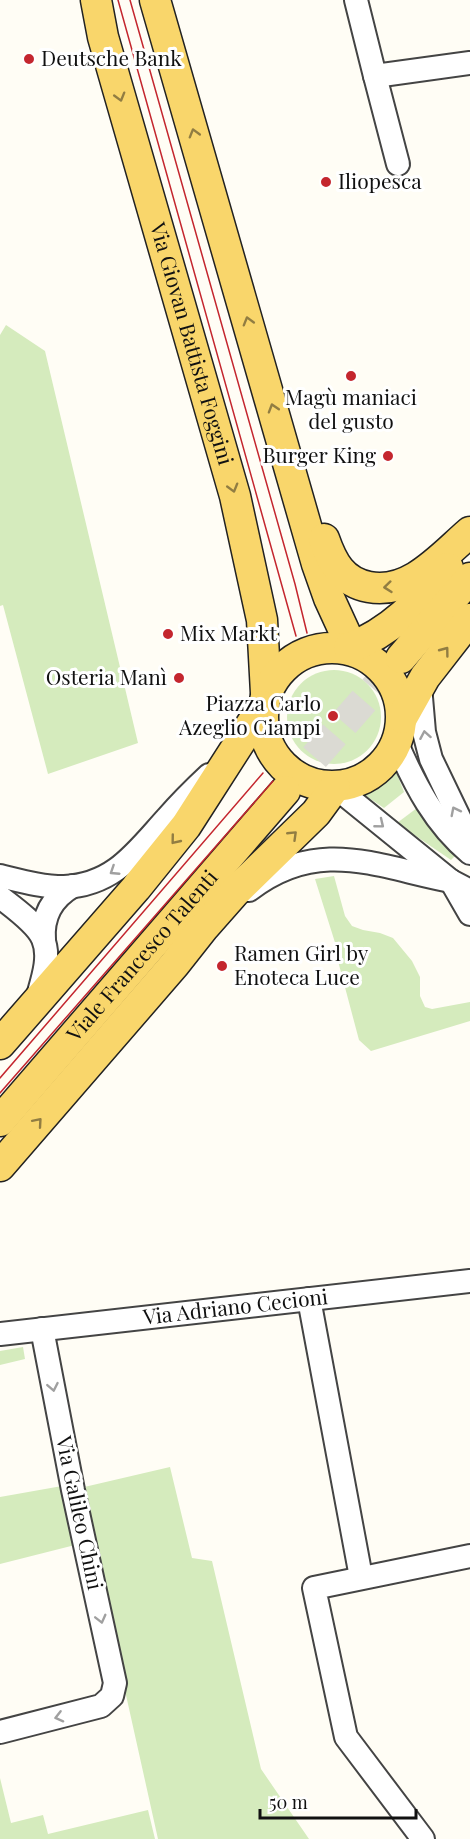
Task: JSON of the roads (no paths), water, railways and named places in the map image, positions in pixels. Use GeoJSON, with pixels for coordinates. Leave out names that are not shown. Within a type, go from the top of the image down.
{"type":"FeatureCollection","features":[{"type":"Feature","properties":{"kind":"main road","name":"Via Giovan Battista Foggini"},"geometry":{"type":"LineString","coordinates":[[96,0],[103,37],[235,496],[262,620],[264,699]]}},
{"type":"Feature","properties":{"kind":"main road"},"geometry":{"type":"LineString","coordinates":[[155,0],[317,564],[346,635],[348,648]]}},
{"type":"Feature","properties":{"kind":"main road"},"geometry":{"type":"LineString","coordinates":[[294,480],[322,534],[334,564],[359,585],[385,588],[401,585],[419,575],[470,532]]}},
{"type":"Feature","properties":{"kind":"main road"},"geometry":{"type":"LineString","coordinates":[[0,1044],[175,841],[198,810],[281,670],[298,658],[326,648],[348,648],[380,633],[409,610],[442,575],[470,540]]}},
{"type":"Feature","properties":{"kind":"main road"},"geometry":{"type":"LineString","coordinates":[[400,658],[470,578]]}},
{"type":"Feature","properties":{"kind":"main road"},"geometry":{"type":"LineString","coordinates":[[264,699],[264,729],[272,750],[279,760],[303,779],[319,785],[335,787],[357,782],[373,774],[387,761],[420,686],[470,619]]}},
{"type":"Feature","properties":{"kind":"main road"},"geometry":{"type":"LineString","coordinates":[[348,648],[375,662],[389,678],[399,700],[399,731]]}},
{"type":"Feature","properties":{"kind":"main road","name":"Viale Francesco Talenti"},"geometry":{"type":"LineString","coordinates":[[0,1166],[234,893],[321,807],[335,787]]}},
{"type":"Feature","properties":{"kind":"main road","name":"Viale Francesco Talenti"},"geometry":{"type":"LineString","coordinates":[[0,1121],[285,791]]}},
{"type":"Feature","properties":{"kind":"street"},"geometry":{"type":"LineString","coordinates":[[356,0],[398,164]]}},
{"type":"Feature","properties":{"kind":"street"},"geometry":{"type":"LineString","coordinates":[[375,76],[470,63]]}},
{"type":"Feature","properties":{"kind":"street"},"geometry":{"type":"LineString","coordinates":[[420,686],[424,732],[431,759],[470,840]]}},
{"type":"Feature","properties":{"kind":"street"},"geometry":{"type":"LineString","coordinates":[[399,731],[412,778],[425,802],[453,837],[470,853]]}},
{"type":"Feature","properties":{"kind":"street"},"geometry":{"type":"LineString","coordinates":[[0,876],[50,886],[73,886],[93,882],[109,875],[120,868],[192,792],[230,757]]}},
{"type":"Feature","properties":{"kind":"street"},"geometry":{"type":"LineString","coordinates":[[335,787],[461,886],[470,914]]}},
{"type":"Feature","properties":{"kind":"street","name":"Viale Francesco Talenti"},"geometry":{"type":"LineString","coordinates":[[174,965],[255,885],[296,866],[329,859],[368,861],[461,886]]}},
{"type":"Feature","properties":{"kind":"street"},"geometry":{"type":"LineString","coordinates":[[36,1003],[44,975],[44,926],[50,907],[59,895],[73,886]]}},
{"type":"Feature","properties":{"kind":"street"},"geometry":{"type":"LineString","coordinates":[[0,897],[29,922],[44,940]]}},
{"type":"Feature","properties":{"kind":"street","name":"Via Adriano Cecioni"},"geometry":{"type":"LineString","coordinates":[[0,1334],[470,1281]]}},
{"type":"Feature","properties":{"kind":"street"},"geometry":{"type":"LineString","coordinates":[[309,1299],[361,1577]]}},
{"type":"Feature","properties":{"kind":"street","name":"Via Galileo Chini"},"geometry":{"type":"LineString","coordinates":[[0,1732],[101,1706],[112,1696],[115,1683],[73,1490],[42,1329]]}},
{"type":"Feature","properties":{"kind":"street"},"geometry":{"type":"LineString","coordinates":[[423,1839],[346,1737],[314,1588],[470,1556]]}},
{"type":"Feature","properties":{"kind":"tunnel"},"geometry":{"type":"LineString","coordinates":[[285,791],[401,658]]}},
{"type":"Feature","properties":{"kind":"tram line"},"geometry":{"type":"LineString","coordinates":[[118,0],[296,636]]}},
{"type":"Feature","properties":{"kind":"tram line"},"geometry":{"type":"LineString","coordinates":[[130,0],[307,633]]}},
{"type":"Feature","properties":{"kind":"tram line"},"geometry":{"type":"LineString","coordinates":[[0,1078],[263,773]]}},
{"type":"Feature","properties":{"kind":"tram line"},"geometry":{"type":"LineString","coordinates":[[0,1093],[273,781]]}},
{"type":"Feature","properties":{"kind":"place","name":"Deutsche Bank"},"geometry":{"type":"Point","coordinates":[29,59]}},
{"type":"Feature","properties":{"kind":"place","name":"Iliopesca"},"geometry":{"type":"Point","coordinates":[326,182]}},
{"type":"Feature","properties":{"kind":"place","name":"Magù maniaci del gusto"},"geometry":{"type":"Point","coordinates":[351,376]}},
{"type":"Feature","properties":{"kind":"place","name":"Burger King"},"geometry":{"type":"Point","coordinates":[388,456]}},
{"type":"Feature","properties":{"kind":"place","name":"Mix Markt"},"geometry":{"type":"Point","coordinates":[168,634]}},
{"type":"Feature","properties":{"kind":"place","name":"Osteria Manì"},"geometry":{"type":"Point","coordinates":[179,678]}},
{"type":"Feature","properties":{"kind":"place","name":"Piazza Carlo Azeglio Ciampi"},"geometry":{"type":"Point","coordinates":[333,716]}},
{"type":"Feature","properties":{"kind":"place","name":"Ramen Girl by Enoteca Luce"},"geometry":{"type":"Point","coordinates":[222,966]}}]}
